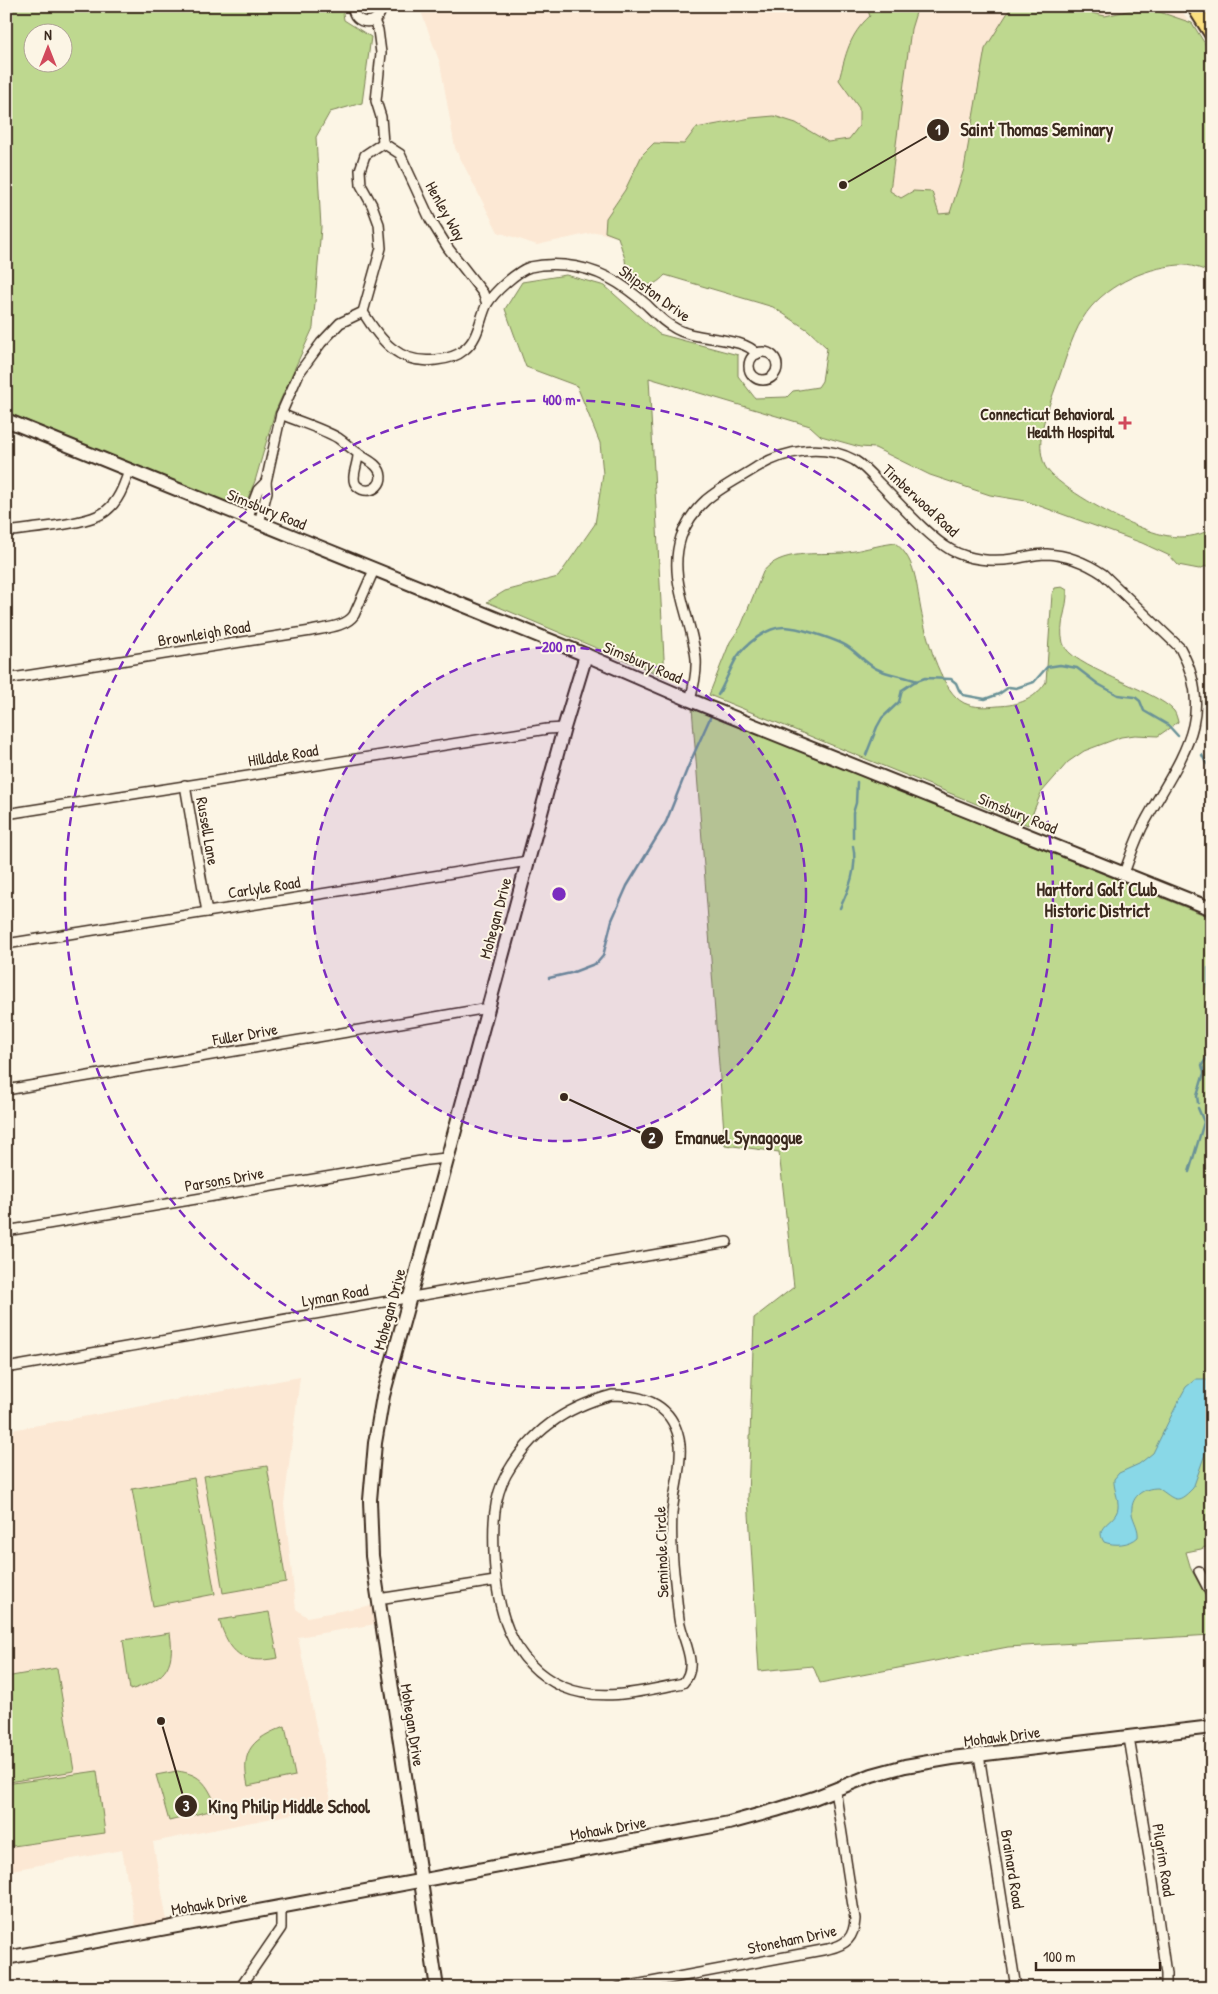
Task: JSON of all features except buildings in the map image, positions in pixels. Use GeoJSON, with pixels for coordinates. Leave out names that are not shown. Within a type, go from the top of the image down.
{"type":"FeatureCollection","features":[{"type":"Feature","properties":{"kind":"main road"},"geometry":{"type":"LineString","coordinates":[[1194,6],[1212,34]]}},
{"type":"Feature","properties":{"kind":"street"},"geometry":{"type":"LineString","coordinates":[[353,6],[353,14],[359,21],[369,23],[380,15],[381,6]]}},
{"type":"Feature","properties":{"kind":"street"},"geometry":{"type":"LineString","coordinates":[[253,521],[267,492],[266,482],[281,414],[299,374],[321,343],[340,323],[363,312],[381,248],[379,224],[372,205],[360,185],[360,170],[365,155],[383,143],[381,117],[376,101],[381,53],[378,30],[374,21]]}},
{"type":"Feature","properties":{"kind":"street","name":"Henley Way"},"geometry":{"type":"LineString","coordinates":[[383,143],[400,154],[430,219],[448,248],[483,293],[487,304]]}},
{"type":"Feature","properties":{"kind":"street","name":"Shipston Drive"},"geometry":{"type":"LineString","coordinates":[[487,304],[505,283],[529,267],[563,265],[603,274],[628,289],[672,327],[688,335],[745,345],[757,354]]}},
{"type":"Feature","properties":{"kind":"street"},"geometry":{"type":"LineString","coordinates":[[363,312],[376,332],[393,351],[409,359],[428,361],[448,358],[465,350],[480,327],[487,304]]}},
{"type":"Feature","properties":{"kind":"street"},"geometry":{"type":"LineString","coordinates":[[281,414],[337,437],[358,453]]}},
{"type":"Feature","properties":{"kind":"street","name":"Simsbury Road"},"geometry":{"type":"LineString","coordinates":[[6,420],[586,655],[690,700],[1212,909]]}},
{"type":"Feature","properties":{"kind":"street","name":"Timberwood Road"},"geometry":{"type":"LineString","coordinates":[[690,700],[695,681],[696,660],[676,571],[680,542],[690,519],[705,501],[715,493],[780,455],[806,450],[843,456],[864,467],[930,534],[950,550],[972,557],[998,561],[1034,555],[1056,555],[1081,561],[1092,566],[1103,574],[1187,657],[1198,682],[1201,698],[1195,733],[1187,753],[1144,822],[1124,873]]}},
{"type":"Feature","properties":{"kind":"street"},"geometry":{"type":"LineString","coordinates":[[6,532],[84,520],[105,512],[119,496],[129,471]]}},
{"type":"Feature","properties":{"kind":"street","name":"Brownleigh Road"},"geometry":{"type":"LineString","coordinates":[[6,679],[310,631],[341,624],[351,619],[354,615],[374,570]]}},
{"type":"Feature","properties":{"kind":"street","name":"Mohegan Drive"},"geometry":{"type":"LineString","coordinates":[[437,1988],[372,1556],[370,1500],[374,1443],[383,1396],[408,1298],[564,728],[586,655]]}},
{"type":"Feature","properties":{"kind":"street","name":"Hilldale Road"},"geometry":{"type":"LineString","coordinates":[[6,814],[564,728]]}},
{"type":"Feature","properties":{"kind":"street","name":"Russell Lane"},"geometry":{"type":"LineString","coordinates":[[185,785],[206,912]]}},
{"type":"Feature","properties":{"kind":"street","name":"Carlyle Road"},"geometry":{"type":"LineString","coordinates":[[6,944],[528,861]]}},
{"type":"Feature","properties":{"kind":"street","name":"Fuller Drive"},"geometry":{"type":"LineString","coordinates":[[6,1090],[488,1008]]}},
{"type":"Feature","properties":{"kind":"street","name":"Parsons Drive"},"geometry":{"type":"LineString","coordinates":[[6,1231],[446,1158]]}},
{"type":"Feature","properties":{"kind":"street","name":"Lyman Road"},"geometry":{"type":"LineString","coordinates":[[6,1368],[727,1242]]}},
{"type":"Feature","properties":{"kind":"street","name":"Seminole Circle"},"geometry":{"type":"LineString","coordinates":[[612,1395],[632,1395],[652,1401],[665,1411],[676,1428],[680,1446],[672,1514],[673,1565],[679,1621],[690,1657],[688,1677],[683,1683],[621,1694],[590,1694],[564,1687],[543,1675],[517,1647],[504,1622],[495,1581],[492,1526],[496,1502],[505,1477],[537,1433],[567,1411],[590,1401],[612,1395]]}},
{"type":"Feature","properties":{"kind":"street"},"geometry":{"type":"LineString","coordinates":[[1199,1571],[1212,1596]]}},
{"type":"Feature","properties":{"kind":"street"},"geometry":{"type":"LineString","coordinates":[[378,1599],[495,1581]]}},
{"type":"Feature","properties":{"kind":"street","name":"Mohawk Drive"},"geometry":{"type":"LineString","coordinates":[[6,1958],[729,1822],[776,1810],[872,1774],[905,1766],[979,1755],[1212,1727]]}},
{"type":"Feature","properties":{"kind":"street","name":"Pilgrim Road"},"geometry":{"type":"LineString","coordinates":[[1129,1738],[1152,1875],[1166,1974],[1166,1988]]}},
{"type":"Feature","properties":{"kind":"street","name":"Brainard Road"},"geometry":{"type":"LineString","coordinates":[[979,1755],[1016,1988]]}},
{"type":"Feature","properties":{"kind":"street","name":"Stoneham Drive"},"geometry":{"type":"LineString","coordinates":[[619,1988],[833,1948],[848,1941],[854,1931],[855,1919],[835,1789]]}},
{"type":"Feature","properties":{"kind":"street"},"geometry":{"type":"LineString","coordinates":[[240,1988],[280,1928],[281,1906]]}},
{"type":"Feature","properties":{"kind":"shaded area"},"geometry":{"type":"Polygon","coordinates":[[[419,6],[1179,6],[1212,57],[1212,223],[770,272],[596,232],[537,245],[498,232],[455,148],[440,63],[419,6]]]}},
{"type":"Feature","properties":{"kind":"shaded area"},"geometry":{"type":"Polygon","coordinates":[[[300,1377],[284,1504],[296,1609],[307,1617],[378,1604],[382,1623],[298,1637],[332,1806],[153,1842],[167,1921],[136,1927],[122,1850],[6,1871],[6,1431],[300,1377]]]}},
{"type":"Feature","properties":{"kind":"green space"},"geometry":{"type":"Polygon","coordinates":[[[6,6],[342,6],[344,20],[371,37],[362,103],[330,112],[316,137],[321,227],[313,328],[275,412],[255,481],[243,510],[6,412],[6,6]]]}},
{"type":"Feature","properties":{"kind":"green space"},"geometry":{"type":"Polygon","coordinates":[[[866,6],[918,6],[911,29],[890,191],[901,198],[913,191],[932,192],[939,214],[950,213],[964,169],[985,49],[1012,6],[1060,6],[1105,16],[1145,7],[1192,23],[1212,55],[1212,273],[1196,267],[1183,265],[1151,270],[1112,288],[1091,307],[1074,335],[1045,417],[1041,447],[1045,466],[1059,481],[1081,497],[1125,521],[1168,536],[1189,536],[1212,529],[1212,564],[1199,569],[1178,565],[1170,556],[1142,543],[1026,501],[990,495],[930,475],[875,448],[860,447],[821,436],[810,426],[649,378],[665,677],[487,602],[505,591],[558,577],[595,524],[603,474],[600,443],[577,386],[526,367],[505,309],[522,282],[566,275],[605,286],[659,334],[738,355],[738,376],[755,398],[787,397],[793,391],[818,387],[822,381],[827,348],[808,330],[773,307],[665,275],[656,283],[648,285],[627,278],[625,259],[618,237],[605,232],[606,218],[625,190],[642,155],[654,143],[684,144],[696,128],[751,118],[774,116],[796,123],[828,142],[849,139],[859,126],[859,108],[839,80],[846,53],[853,38],[857,30],[870,16],[866,6]]]}},
{"type":"Feature","properties":{"kind":"green space"},"geometry":{"type":"Polygon","coordinates":[[[895,543],[903,550],[913,568],[925,629],[937,666],[949,688],[964,703],[981,707],[1019,703],[1031,697],[1041,688],[1046,682],[1052,594],[1055,588],[1062,587],[1067,590],[1062,636],[1063,643],[1069,652],[1080,661],[1164,703],[1174,711],[1178,722],[1158,736],[1135,735],[1121,737],[1084,751],[1068,762],[1041,793],[1028,825],[709,695],[730,642],[741,626],[763,572],[770,565],[789,556],[842,553],[895,543]]]}},
{"type":"Feature","properties":{"kind":"green space"},"geometry":{"type":"Polygon","coordinates":[[[692,707],[1212,918],[1212,1544],[1201,1549],[1186,1552],[1191,1569],[1212,1607],[1212,1635],[1008,1647],[820,1683],[813,1666],[759,1671],[748,1498],[754,1318],[794,1287],[779,1152],[725,1145],[692,707]]]}},
{"type":"Feature","properties":{"kind":"green space"},"geometry":{"type":"Polygon","coordinates":[[[267,1466],[286,1582],[223,1593],[204,1476],[267,1466]]]}},
{"type":"Feature","properties":{"kind":"green space"},"geometry":{"type":"Polygon","coordinates":[[[194,1478],[215,1594],[153,1606],[132,1489],[194,1478]]]}},
{"type":"Feature","properties":{"kind":"green space"},"geometry":{"type":"Polygon","coordinates":[[[269,1612],[278,1658],[255,1660],[239,1654],[228,1641],[219,1620],[269,1612]]]}},
{"type":"Feature","properties":{"kind":"green space"},"geometry":{"type":"Polygon","coordinates":[[[170,1633],[171,1656],[165,1671],[151,1682],[130,1690],[123,1640],[170,1633]]]}},
{"type":"Feature","properties":{"kind":"green space"},"geometry":{"type":"Polygon","coordinates":[[[57,1668],[74,1771],[9,1782],[6,1767],[6,1677],[57,1668]]]}},
{"type":"Feature","properties":{"kind":"green space"},"geometry":{"type":"Polygon","coordinates":[[[285,1726],[295,1776],[248,1786],[246,1763],[252,1747],[257,1741],[285,1726]]]}},
{"type":"Feature","properties":{"kind":"green space"},"geometry":{"type":"Polygon","coordinates":[[[97,1771],[105,1833],[6,1847],[6,1784],[97,1771]]]}},
{"type":"Feature","properties":{"kind":"green space"},"geometry":{"type":"Polygon","coordinates":[[[177,1771],[193,1775],[204,1783],[218,1809],[169,1821],[156,1775],[177,1771]]]}},
{"type":"Feature","properties":{"kind":"water"},"geometry":{"type":"Polygon","coordinates":[[[1196,1379],[1205,1379],[1212,1384],[1212,1427],[1209,1443],[1193,1488],[1179,1499],[1172,1498],[1158,1488],[1142,1492],[1135,1498],[1132,1508],[1138,1537],[1131,1542],[1122,1544],[1104,1542],[1101,1532],[1118,1508],[1114,1479],[1119,1473],[1139,1464],[1153,1453],[1186,1387],[1196,1379]]]}},
{"type":"Feature","properties":{"kind":"waterway"},"geometry":{"type":"LineString","coordinates":[[718,695],[737,657],[746,647],[764,633],[784,627],[805,631],[837,642],[848,647],[877,669],[917,681]]}},
{"type":"Feature","properties":{"kind":"waterway"},"geometry":{"type":"LineString","coordinates":[[866,755],[882,718],[899,702],[902,690],[914,682],[925,678],[951,679],[956,683],[963,695],[985,699],[999,694],[1009,687],[1016,688],[1034,682],[1047,667],[1060,665],[1077,668],[1098,684],[1118,695],[1135,697],[1140,701],[1144,711],[1168,725],[1178,736]]}},
{"type":"Feature","properties":{"kind":"waterway"},"geometry":{"type":"LineString","coordinates":[[549,978],[571,973],[597,963],[603,956],[612,920],[627,886],[666,822],[710,718]]}},
{"type":"Feature","properties":{"kind":"waterway"},"geometry":{"type":"LineString","coordinates":[[1202,755],[1206,763],[1212,768]]}},
{"type":"Feature","properties":{"kind":"waterway"},"geometry":{"type":"LineString","coordinates":[[853,838],[853,813],[856,803],[857,782]]}},
{"type":"Feature","properties":{"kind":"waterway"},"geometry":{"type":"LineString","coordinates":[[840,908],[853,870],[853,846]]}},
{"type":"Feature","properties":{"kind":"waterway"},"geometry":{"type":"LineString","coordinates":[[1211,923],[1212,927]]}},
{"type":"Feature","properties":{"kind":"waterway"},"geometry":{"type":"LineString","coordinates":[[1208,968],[1208,987],[1212,992]]}},
{"type":"Feature","properties":{"kind":"waterway"},"geometry":{"type":"LineString","coordinates":[[1198,1103],[1197,1096],[1204,1073],[1202,1065],[1209,1055],[1212,1046]]}},
{"type":"Feature","properties":{"kind":"waterway"},"geometry":{"type":"LineString","coordinates":[[1189,1172],[1204,1122],[1198,1108]]}},
{"type":"Feature","properties":{"kind":"place","name":"Saint Thomas Seminary"},"geometry":{"type":"Point","coordinates":[843,185]}},
{"type":"Feature","properties":{"kind":"place","name":"Connecticut Behavioral Health Hospital"},"geometry":{"type":"Point","coordinates":[1125,423]}},
{"type":"Feature","properties":{"kind":"place","name":"Emanuel Synagogue"},"geometry":{"type":"Point","coordinates":[564,1097]}},
{"type":"Feature","properties":{"kind":"place","name":"King Philip Middle School"},"geometry":{"type":"Point","coordinates":[161,1721]}},
{"type":"Feature","properties":{"kind":"district","name":"Hartford Golf Club Historic District"},"geometry":{"type":"Point","coordinates":[1097,900]}}]}
